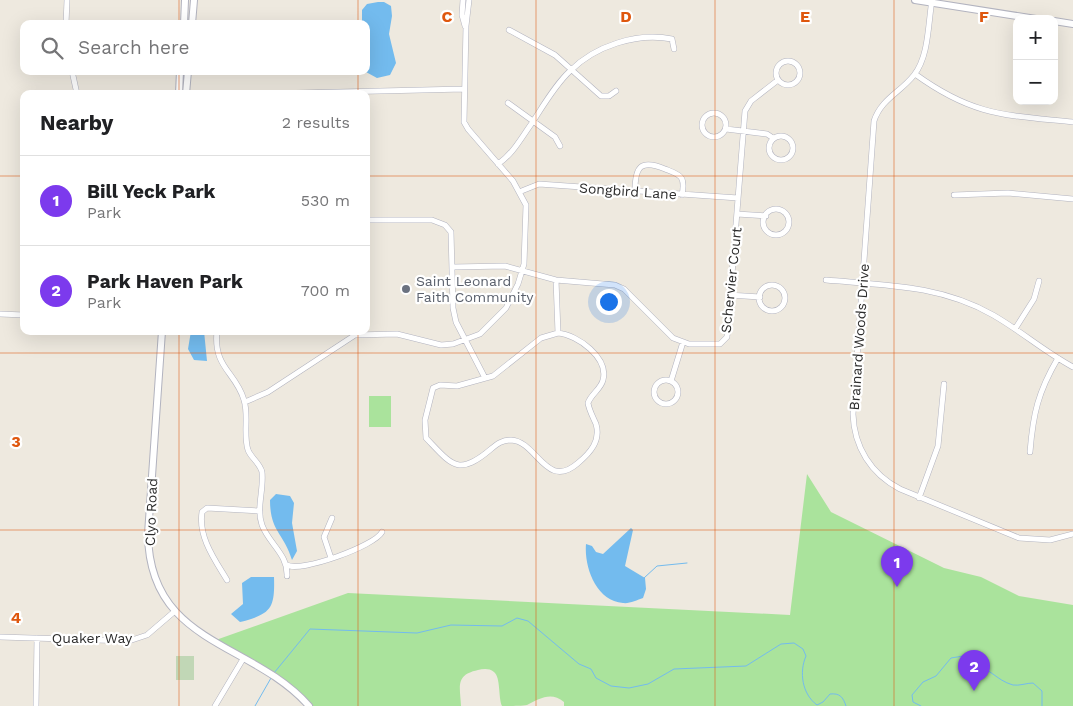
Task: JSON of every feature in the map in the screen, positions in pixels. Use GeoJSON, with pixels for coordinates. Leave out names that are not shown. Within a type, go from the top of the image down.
{"type":"FeatureCollection","features":[{"type":"Feature","properties":{"kind":"street"},"geometry":{"type":"LineString","coordinates":[[66,20],[67,0]]}},
{"type":"Feature","properties":{"kind":"street"},"geometry":{"type":"LineString","coordinates":[[184,20],[185,0]]}},
{"type":"Feature","properties":{"kind":"street"},"geometry":{"type":"LineString","coordinates":[[192,20],[194,0]]}},
{"type":"Feature","properties":{"kind":"street"},"geometry":{"type":"LineString","coordinates":[[462,0],[462,15],[466,26]]}},
{"type":"Feature","properties":{"kind":"street"},"geometry":{"type":"LineString","coordinates":[[245,402],[268,392],[355,336],[397,334],[441,345],[453,344],[466,340],[485,330],[506,308],[522,272],[526,248],[526,206],[520,192],[468,129],[463,115],[466,26],[469,0]]}},
{"type":"Feature","properties":{"kind":"street"},"geometry":{"type":"LineString","coordinates":[[915,0],[932,1],[1013,15]]}},
{"type":"Feature","properties":{"kind":"street","name":"Brainard Woods Drive"},"geometry":{"type":"LineString","coordinates":[[932,1],[924,56],[915,74],[884,102],[874,121],[853,414],[857,440],[865,458],[878,474],[892,485],[919,498],[1019,538],[1050,540],[1073,534]]}},
{"type":"Feature","properties":{"kind":"street"},"geometry":{"type":"LineString","coordinates":[[1058,22],[1073,24]]}},
{"type":"Feature","properties":{"kind":"street"},"geometry":{"type":"LineString","coordinates":[[508,30],[555,55],[601,96],[609,96],[616,91]]}},
{"type":"Feature","properties":{"kind":"street"},"geometry":{"type":"LineString","coordinates":[[616,35],[618,42]]}},
{"type":"Feature","properties":{"kind":"street"},"geometry":{"type":"LineString","coordinates":[[498,164],[512,152],[570,70],[592,55],[618,42],[665,38],[672,39],[674,49]]}},
{"type":"Feature","properties":{"kind":"street"},"geometry":{"type":"LineString","coordinates":[[786,61],[796,64],[800,75],[796,82],[784,85],[778,80],[775,73],[779,64],[786,61]]}},
{"type":"Feature","properties":{"kind":"street"},"geometry":{"type":"LineString","coordinates":[[915,74],[946,96],[981,110],[1002,115],[1073,122]]}},
{"type":"Feature","properties":{"kind":"street"},"geometry":{"type":"LineString","coordinates":[[73,75],[76,90]]}},
{"type":"Feature","properties":{"kind":"street"},"geometry":{"type":"LineString","coordinates":[[179,90],[180,75]]}},
{"type":"Feature","properties":{"kind":"street"},"geometry":{"type":"LineString","coordinates":[[186,90],[188,75]]}},
{"type":"Feature","properties":{"kind":"street","name":"Schervier Court"},"geometry":{"type":"LineString","coordinates":[[453,266],[504,266],[556,280],[610,284],[621,287],[669,334],[683,342],[716,345],[726,339],[745,111],[748,103],[778,80]]}},
{"type":"Feature","properties":{"kind":"street"},"geometry":{"type":"LineString","coordinates":[[370,91],[464,89]]}},
{"type":"Feature","properties":{"kind":"street"},"geometry":{"type":"LineString","coordinates":[[508,103],[555,137],[560,146]]}},
{"type":"Feature","properties":{"kind":"street"},"geometry":{"type":"LineString","coordinates":[[713,112],[721,114],[726,119],[726,129],[719,137],[708,136],[703,129],[707,114],[713,112]]}},
{"type":"Feature","properties":{"kind":"street"},"geometry":{"type":"LineString","coordinates":[[726,129],[767,134],[773,138],[783,136],[792,141],[790,157],[786,160],[779,161],[772,158],[771,146],[773,138]]}},
{"type":"Feature","properties":{"kind":"street"},"geometry":{"type":"LineString","coordinates":[[635,191],[638,171],[644,165],[650,163],[680,176],[683,182],[682,195]]}},
{"type":"Feature","properties":{"kind":"street","name":"Songbird Lane"},"geometry":{"type":"LineString","coordinates":[[520,192],[539,184],[738,198]]}},
{"type":"Feature","properties":{"kind":"street"},"geometry":{"type":"LineString","coordinates":[[954,195],[1008,193],[1073,199]]}},
{"type":"Feature","properties":{"kind":"street"},"geometry":{"type":"LineString","coordinates":[[737,214],[766,216],[773,209],[783,210],[787,219],[785,232],[776,236],[769,233],[766,227],[766,216]]}},
{"type":"Feature","properties":{"kind":"street"},"geometry":{"type":"LineString","coordinates":[[370,220],[432,220],[445,225],[452,239],[453,308],[456,322],[485,378]]}},
{"type":"Feature","properties":{"kind":"street"},"geometry":{"type":"LineString","coordinates":[[556,280],[558,333]]}},
{"type":"Feature","properties":{"kind":"street"},"geometry":{"type":"LineString","coordinates":[[826,280],[912,287],[946,295],[979,308],[1073,367]]}},
{"type":"Feature","properties":{"kind":"street"},"geometry":{"type":"LineString","coordinates":[[1015,329],[1034,299],[1039,281]]}},
{"type":"Feature","properties":{"kind":"street"},"geometry":{"type":"LineString","coordinates":[[776,286],[784,293],[783,306],[778,310],[768,310],[762,306],[760,297],[765,288],[776,286]]}},
{"type":"Feature","properties":{"kind":"street"},"geometry":{"type":"LineString","coordinates":[[729,295],[760,297]]}},
{"type":"Feature","properties":{"kind":"street"},"geometry":{"type":"LineString","coordinates":[[0,314],[20,315]]}},
{"type":"Feature","properties":{"kind":"street"},"geometry":{"type":"LineString","coordinates":[[558,333],[570,335],[581,342],[599,360],[604,374],[602,384],[588,403],[596,426],[595,443],[589,453],[573,467],[564,471],[549,468],[525,445],[510,440],[496,444],[474,463],[466,466],[450,462],[426,438],[424,432],[425,420],[434,388],[440,385],[457,386],[485,378],[498,373],[541,338],[558,333]]}},
{"type":"Feature","properties":{"kind":"street","name":"Clyo Road"},"geometry":{"type":"LineString","coordinates":[[162,335],[148,544],[152,567],[158,583],[175,611],[202,634],[295,692],[309,706]]}},
{"type":"Feature","properties":{"kind":"street"},"geometry":{"type":"LineString","coordinates":[[217,335],[220,362],[238,387],[245,402],[247,446],[262,473],[260,511],[263,528],[286,565],[287,576]]}},
{"type":"Feature","properties":{"kind":"street"},"geometry":{"type":"LineString","coordinates":[[671,381],[683,342]]}},
{"type":"Feature","properties":{"kind":"street"},"geometry":{"type":"LineString","coordinates":[[1030,452],[1036,401],[1045,380],[1058,358]]}},
{"type":"Feature","properties":{"kind":"street"},"geometry":{"type":"LineString","coordinates":[[660,381],[671,381],[676,386],[678,393],[676,400],[667,405],[655,399],[653,392],[655,385],[660,381]]}},
{"type":"Feature","properties":{"kind":"street"},"geometry":{"type":"LineString","coordinates":[[919,498],[938,446],[944,384]]}},
{"type":"Feature","properties":{"kind":"street"},"geometry":{"type":"LineString","coordinates":[[227,580],[205,540],[201,523],[202,512],[207,508],[260,511]]}},
{"type":"Feature","properties":{"kind":"street"},"geometry":{"type":"LineString","coordinates":[[331,558],[324,537],[332,518]]}},
{"type":"Feature","properties":{"kind":"street"},"geometry":{"type":"LineString","coordinates":[[286,565],[292,567],[331,558],[371,543],[382,532]]}},
{"type":"Feature","properties":{"kind":"street","name":"Quaker Way"},"geometry":{"type":"LineString","coordinates":[[0,637],[137,639],[153,630],[175,611]]}},
{"type":"Feature","properties":{"kind":"street"},"geometry":{"type":"LineString","coordinates":[[36,706],[37,638]]}},
{"type":"Feature","properties":{"kind":"street"},"geometry":{"type":"LineString","coordinates":[[215,706],[243,659]]}},
{"type":"Feature","properties":{"kind":"green space"},"geometry":{"type":"Polygon","coordinates":[[[369,396],[391,396],[391,427],[369,427],[369,396]]]}},
{"type":"Feature","properties":{"kind":"green space"},"geometry":{"type":"Polygon","coordinates":[[[807,474],[831,512],[944,568],[981,577],[1019,596],[1073,605],[1073,706],[564,706],[564,702],[559,699],[545,697],[527,705],[502,706],[496,675],[494,672],[486,669],[471,672],[462,678],[460,687],[461,706],[309,706],[295,692],[213,641],[348,593],[790,615],[807,474]]]}},
{"type":"Feature","properties":{"kind":"green space"},"geometry":{"type":"Polygon","coordinates":[[[176,656],[194,656],[194,680],[176,680],[176,656]]]}},
{"type":"Feature","properties":{"kind":"water"},"geometry":{"type":"Polygon","coordinates":[[[384,2],[391,6],[392,16],[389,34],[396,63],[390,75],[377,78],[370,74],[370,20],[362,20],[362,10],[367,4],[384,2]]]}},
{"type":"Feature","properties":{"kind":"water"},"geometry":{"type":"Polygon","coordinates":[[[190,335],[204,335],[207,361],[194,360],[188,349],[190,335]]]}},
{"type":"Feature","properties":{"kind":"water"},"geometry":{"type":"Polygon","coordinates":[[[276,494],[290,496],[294,503],[292,523],[297,551],[292,560],[272,519],[270,500],[276,494]]]}},
{"type":"Feature","properties":{"kind":"water"},"geometry":{"type":"Polygon","coordinates":[[[631,528],[633,530],[625,566],[645,578],[646,589],[643,598],[623,603],[614,601],[599,590],[587,563],[586,544],[592,546],[596,552],[603,554],[631,528]]]}},
{"type":"Feature","properties":{"kind":"water"},"geometry":{"type":"Polygon","coordinates":[[[251,577],[274,577],[272,603],[265,613],[240,622],[231,614],[243,604],[242,583],[251,577]]]}},
{"type":"Feature","properties":{"kind":"waterway"},"geometry":{"type":"LineString","coordinates":[[644,578],[657,566],[687,563]]}},
{"type":"Feature","properties":{"kind":"waterway"},"geometry":{"type":"LineString","coordinates":[[274,673],[310,629],[417,633],[451,625],[502,626],[517,618],[528,621],[579,664],[591,669],[596,678],[611,686],[629,688],[648,684],[674,669],[746,666],[781,644],[794,643],[803,649],[806,656],[802,676],[805,689],[812,700],[817,705],[823,702],[830,694],[836,694],[842,698],[846,706]]}},
{"type":"Feature","properties":{"kind":"waterway"},"geometry":{"type":"LineString","coordinates":[[921,706],[913,702],[912,695],[923,682],[936,676],[951,658],[963,656],[971,665],[983,668],[1007,683],[1013,685],[1033,683],[1042,691],[1042,706]]}},
{"type":"Feature","properties":{"kind":"waterway"},"geometry":{"type":"LineString","coordinates":[[255,706],[271,678]]}},
{"type":"Feature","properties":{"kind":"place","name":"Saint Leonard Faith Community"},"geometry":{"type":"Point","coordinates":[406,289]}},
{"type":"Feature","properties":{"kind":"place","name":"Bill Yeck Park"},"geometry":{"type":"Point","coordinates":[897,587]}},
{"type":"Feature","properties":{"kind":"place","name":"Park Haven Park"},"geometry":{"type":"Point","coordinates":[974,691]}}]}
